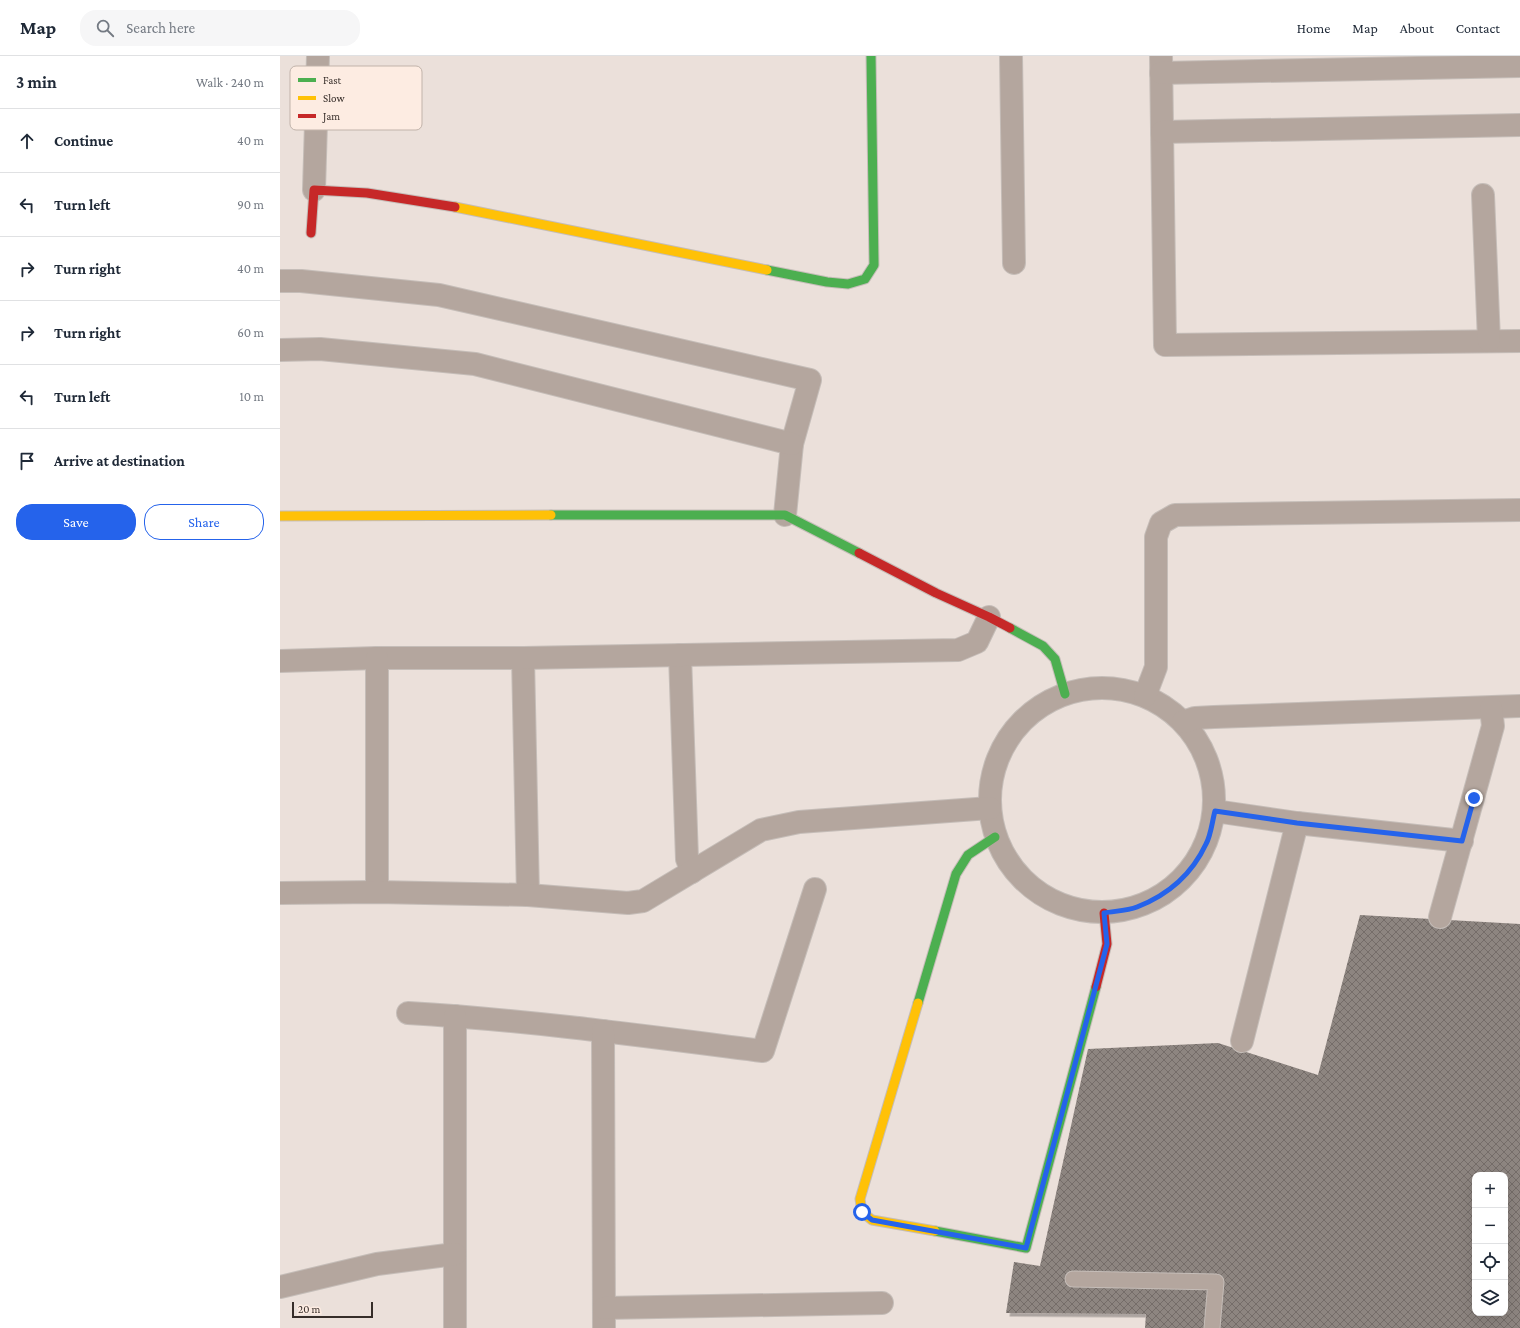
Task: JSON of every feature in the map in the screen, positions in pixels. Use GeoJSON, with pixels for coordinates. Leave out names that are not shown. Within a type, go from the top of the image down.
{"type":"FeatureCollection","features":[{"type":"Feature","properties":{"kind":"street"},"geometry":{"type":"LineString","coordinates":[[318,56],[318,66]]}},
{"type":"Feature","properties":{"kind":"street"},"geometry":{"type":"LineString","coordinates":[[314,190],[367,193],[449,206],[827,282],[848,284],[865,279],[874,265],[871,56]]}},
{"type":"Feature","properties":{"kind":"street"},"geometry":{"type":"LineString","coordinates":[[1011,56],[1014,263]]}},
{"type":"Feature","properties":{"kind":"street"},"geometry":{"type":"LineString","coordinates":[[1520,66],[1161,65],[1165,345],[1520,341]]}},
{"type":"Feature","properties":{"kind":"street"},"geometry":{"type":"LineString","coordinates":[[1162,132],[1520,125]]}},
{"type":"Feature","properties":{"kind":"street"},"geometry":{"type":"LineString","coordinates":[[311,233],[316,130]]}},
{"type":"Feature","properties":{"kind":"street"},"geometry":{"type":"LineString","coordinates":[[1483,195],[1489,341]]}},
{"type":"Feature","properties":{"kind":"street"},"geometry":{"type":"LineString","coordinates":[[280,281],[301,281],[439,295],[810,380],[792,444],[785,515]]}},
{"type":"Feature","properties":{"kind":"street"},"geometry":{"type":"LineString","coordinates":[[280,350],[320,349],[475,364],[792,444]]}},
{"type":"Feature","properties":{"kind":"street"},"geometry":{"type":"LineString","coordinates":[[1144,696],[1156,666],[1156,537],[1161,523],[1175,515],[1520,510]]}},
{"type":"Feature","properties":{"kind":"street"},"geometry":{"type":"LineString","coordinates":[[280,516],[785,515],[936,593],[989,617],[1043,646],[1055,659],[1065,694]]}},
{"type":"Feature","properties":{"kind":"street"},"geometry":{"type":"LineString","coordinates":[[280,661],[377,658],[523,658],[958,650],[977,642],[989,617]]}},
{"type":"Feature","properties":{"kind":"street"},"geometry":{"type":"LineString","coordinates":[[680,655],[687,859],[692,872]]}},
{"type":"Feature","properties":{"kind":"street"},"geometry":{"type":"LineString","coordinates":[[377,658],[377,892]]}},
{"type":"Feature","properties":{"kind":"street"},"geometry":{"type":"LineString","coordinates":[[523,658],[528,895]]}},
{"type":"Feature","properties":{"kind":"street"},"geometry":{"type":"LineString","coordinates":[[1091,689],[1118,689],[1144,696],[1165,707],[1183,722],[1202,748],[1207,760],[1213,779],[1215,811],[1207,843],[1190,871],[1166,893],[1136,908],[1104,913],[1075,910],[1049,900],[1026,883],[1007,862],[995,837],[990,808],[991,783],[997,760],[1008,738],[1024,720],[1043,705],[1065,694],[1091,689]]}},
{"type":"Feature","properties":{"kind":"street"},"geometry":{"type":"LineString","coordinates":[[1183,722],[1196,718],[1520,706]]}},
{"type":"Feature","properties":{"kind":"street"},"geometry":{"type":"LineString","coordinates":[[1440,917],[1493,726],[1491,708]]}},
{"type":"Feature","properties":{"kind":"street"},"geometry":{"type":"LineString","coordinates":[[280,893],[377,892],[528,895],[628,903],[643,901],[762,830],[799,822],[990,808]]}},
{"type":"Feature","properties":{"kind":"street"},"geometry":{"type":"LineString","coordinates":[[1215,811],[1297,823],[1462,841]]}},
{"type":"Feature","properties":{"kind":"street"},"geometry":{"type":"LineString","coordinates":[[1242,1041],[1297,823]]}},
{"type":"Feature","properties":{"kind":"street"},"geometry":{"type":"LineString","coordinates":[[995,837],[968,855],[956,874],[860,1199],[862,1212],[872,1220],[1026,1248],[1107,944],[1104,913]]}},
{"type":"Feature","properties":{"kind":"street"},"geometry":{"type":"LineString","coordinates":[[408,1013],[455,1016],[603,1031],[763,1051],[815,889]]}},
{"type":"Feature","properties":{"kind":"street"},"geometry":{"type":"LineString","coordinates":[[455,1016],[455,1328]]}},
{"type":"Feature","properties":{"kind":"street"},"geometry":{"type":"LineString","coordinates":[[603,1031],[604,1318],[882,1303]]}},
{"type":"Feature","properties":{"kind":"street"},"geometry":{"type":"LineString","coordinates":[[280,1287],[377,1264],[454,1254]]}},
{"type":"Feature","properties":{"kind":"lane"},"geometry":{"type":"LineString","coordinates":[[1073,1279],[1216,1282],[1212,1328]]}},
{"type":"Feature","properties":{"kind":"building"},"geometry":{"type":"Polygon","coordinates":[[[1360,915],[1520,924],[1520,1328],[1145,1328],[1146,1314],[1006,1313],[1014,1262],[1040,1266],[1088,1049],[1218,1043],[1318,1075],[1360,915]]]}},
{"type":"Feature","properties":{"kind":"traffic: fast"},"geometry":{"type":"LineString","coordinates":[[767,270],[827,282],[848,284],[865,279],[874,265],[871,56]]}},
{"type":"Feature","properties":{"kind":"traffic: fast"},"geometry":{"type":"LineString","coordinates":[[551,515],[785,515],[859,553]]}},
{"type":"Feature","properties":{"kind":"traffic: fast"},"geometry":{"type":"LineString","coordinates":[[1010,628],[1043,646],[1055,659],[1065,694]]}},
{"type":"Feature","properties":{"kind":"traffic: fast"},"geometry":{"type":"LineString","coordinates":[[918,1003],[956,874],[968,855],[995,837]]}},
{"type":"Feature","properties":{"kind":"traffic: fast"},"geometry":{"type":"LineString","coordinates":[[935,1231],[1026,1248],[1096,987]]}},
{"type":"Feature","properties":{"kind":"traffic: slow"},"geometry":{"type":"LineString","coordinates":[[455,207],[767,270]]}},
{"type":"Feature","properties":{"kind":"traffic: slow"},"geometry":{"type":"LineString","coordinates":[[280,516],[551,515]]}},
{"type":"Feature","properties":{"kind":"traffic: slow"},"geometry":{"type":"LineString","coordinates":[[918,1003],[860,1199],[862,1212],[872,1220],[935,1231]]}},
{"type":"Feature","properties":{"kind":"traffic: jam"},"geometry":{"type":"LineString","coordinates":[[311,233],[314,190],[367,193],[455,207]]}},
{"type":"Feature","properties":{"kind":"traffic: jam"},"geometry":{"type":"LineString","coordinates":[[859,553],[936,593],[1010,628]]}},
{"type":"Feature","properties":{"kind":"traffic: jam"},"geometry":{"type":"LineString","coordinates":[[1096,987],[1107,944],[1104,913]]}},
{"type":"Feature","properties":{"kind":"route"},"geometry":{"type":"LineString","coordinates":[[862,1212],[872,1220],[1026,1248],[1107,944],[1104,913],[1136,908],[1166,893],[1182,879],[1190,871],[1207,843],[1215,811],[1297,823],[1462,841],[1474,798]]}}]}
